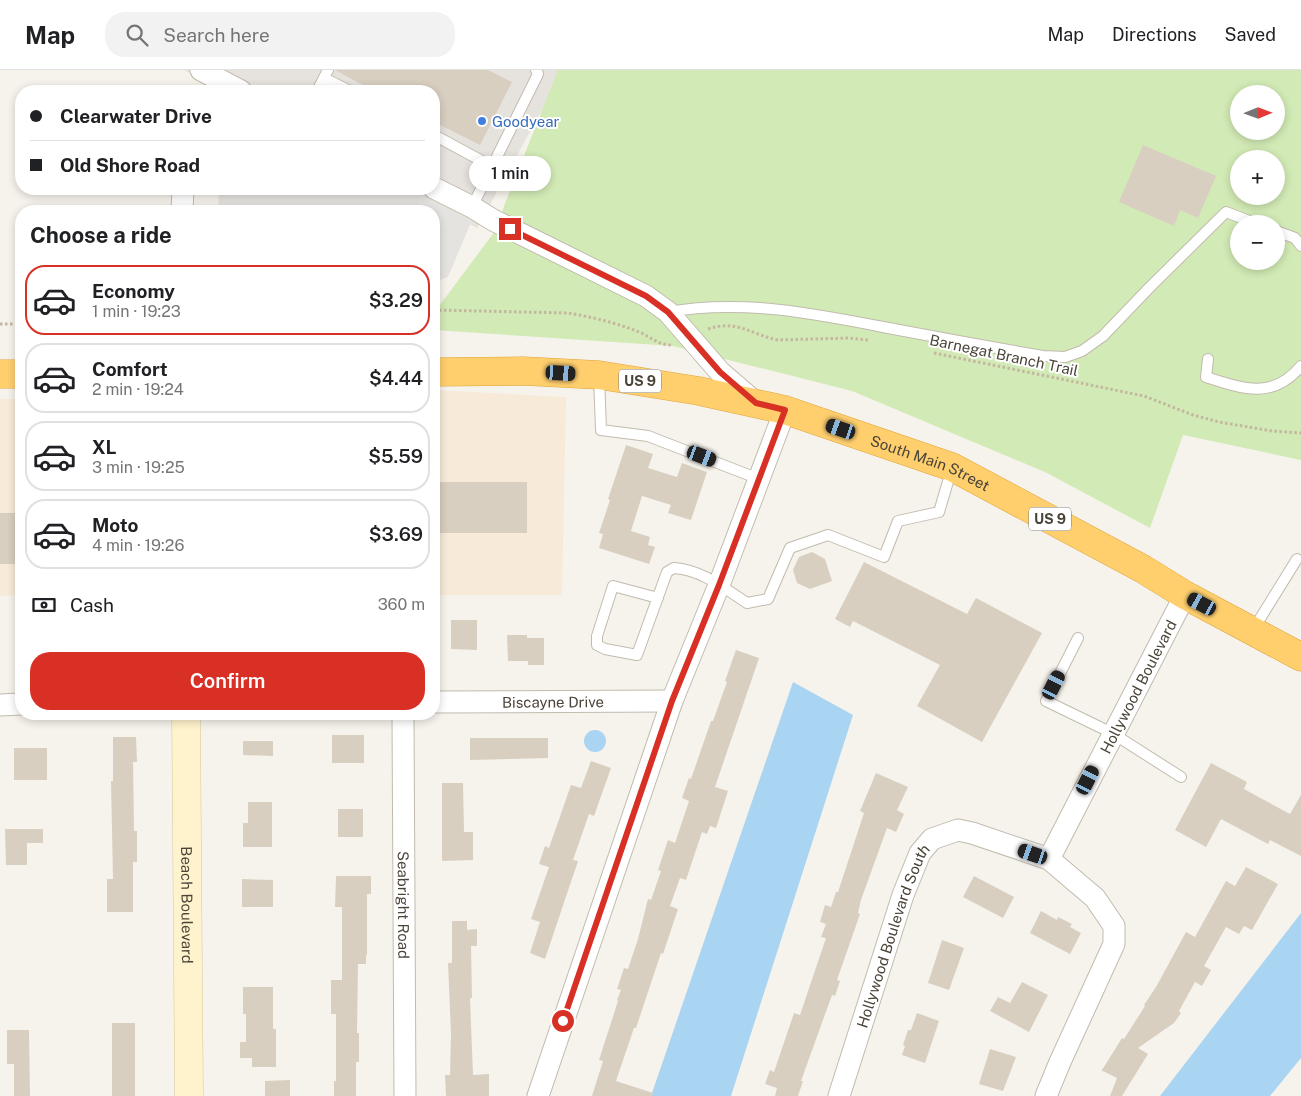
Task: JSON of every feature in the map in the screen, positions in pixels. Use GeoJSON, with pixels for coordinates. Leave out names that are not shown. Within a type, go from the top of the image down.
{"type":"FeatureCollection","features":[{"type":"Feature","properties":{"kind":"highway","name":"South Main Street"},"geometry":{"type":"LineString","coordinates":[[440,372],[523,371],[599,376],[690,390],[785,410],[952,467],[1143,569],[1185,595],[1301,657]]}},
{"type":"Feature","properties":{"kind":"highway"},"geometry":{"type":"LineString","coordinates":[[0,374],[15,374]]}},
{"type":"Feature","properties":{"kind":"street"},"geometry":{"type":"LineString","coordinates":[[211,80],[225,85]]}},
{"type":"Feature","properties":{"kind":"street"},"geometry":{"type":"LineString","coordinates":[[440,191],[493,220],[646,296],[668,312],[720,372],[756,403]]}},
{"type":"Feature","properties":{"kind":"street"},"geometry":{"type":"LineString","coordinates":[[538,1096],[672,701],[719,585],[785,410]]}},
{"type":"Feature","properties":{"kind":"street","name":"Hollywood Boulevard"},"geometry":{"type":"LineString","coordinates":[[1048,859],[1185,595]]}},
{"type":"Feature","properties":{"kind":"street","name":"Biscayne Drive"},"geometry":{"type":"LineString","coordinates":[[440,702],[672,701]]}},
{"type":"Feature","properties":{"kind":"street"},"geometry":{"type":"LineString","coordinates":[[0,705],[15,704]]}},
{"type":"Feature","properties":{"kind":"street","name":"Beach Boulevard"},"geometry":{"type":"LineString","coordinates":[[186,720],[189,1096]]}},
{"type":"Feature","properties":{"kind":"street","name":"Seabright Road"},"geometry":{"type":"LineString","coordinates":[[403,720],[405,1096]]}},
{"type":"Feature","properties":{"kind":"street","name":"Hollywood Boulevard South"},"geometry":{"type":"LineString","coordinates":[[839,1096],[903,895],[920,853],[932,839],[958,830],[1048,859]]}},
{"type":"Feature","properties":{"kind":"street"},"geometry":{"type":"LineString","coordinates":[[1046,1096],[1114,944],[1114,926],[1095,898],[1048,859]]}},
{"type":"Feature","properties":{"kind":"lane"},"geometry":{"type":"LineString","coordinates":[[472,207],[538,74],[536,70]]}},
{"type":"Feature","properties":{"kind":"lane"},"geometry":{"type":"LineString","coordinates":[[326,74],[342,85]]}},
{"type":"Feature","properties":{"kind":"lane"},"geometry":{"type":"LineString","coordinates":[[440,138],[492,166]]}},
{"type":"Feature","properties":{"kind":"lane"},"geometry":{"type":"LineString","coordinates":[[668,312],[693,307],[748,307],[786,310],[1034,355],[1065,357],[1082,351],[1103,336],[1226,212],[1234,215]]}},
{"type":"Feature","properties":{"kind":"lane"},"geometry":{"type":"LineString","coordinates":[[1285,234],[1295,238],[1301,246]]}},
{"type":"Feature","properties":{"kind":"lane"},"geometry":{"type":"LineString","coordinates":[[1208,359],[1206,377],[1242,388],[1275,387],[1290,379],[1301,366]]}},
{"type":"Feature","properties":{"kind":"lane"},"geometry":{"type":"LineString","coordinates":[[599,376],[601,430],[648,436],[759,479]]}},
{"type":"Feature","properties":{"kind":"lane"},"geometry":{"type":"LineString","coordinates":[[658,598],[613,586],[597,636],[597,645],[605,649],[638,655],[658,598],[667,572],[674,568],[696,572],[747,603],[768,598],[790,548],[828,535],[884,557],[898,521],[939,512],[952,467]]}},
{"type":"Feature","properties":{"kind":"lane"},"geometry":{"type":"LineString","coordinates":[[1252,631],[1297,559]]}},
{"type":"Feature","properties":{"kind":"lane"},"geometry":{"type":"LineString","coordinates":[[1078,638],[1046,701],[1112,733],[1181,778]]}},
{"type":"Feature","properties":{"kind":"path"},"geometry":{"type":"LineString","coordinates":[[440,310],[568,313],[616,324],[641,333],[659,344],[676,344]]}},
{"type":"Feature","properties":{"kind":"path"},"geometry":{"type":"LineString","coordinates":[[0,324],[15,324]]}},
{"type":"Feature","properties":{"kind":"path"},"geometry":{"type":"LineString","coordinates":[[705,330],[718,326],[733,325],[778,340],[848,338],[878,342]]}},
{"type":"Feature","properties":{"kind":"path","name":"Barnegat Branch Trail"},"geometry":{"type":"LineString","coordinates":[[928,351],[1144,396],[1193,415],[1219,422],[1272,431],[1301,433]]}},
{"type":"Feature","properties":{"kind":"shaded area"},"geometry":{"type":"Polygon","coordinates":[[[184,70],[564,70],[477,228],[440,208],[440,205],[434,205],[415,195],[440,195],[440,85],[212,85],[184,70]]]}},
{"type":"Feature","properties":{"kind":"shaded area"},"geometry":{"type":"Polygon","coordinates":[[[219,195],[424,195],[472,220],[448,277],[440,280],[440,205],[218,205],[219,195]]]}},
{"type":"Feature","properties":{"kind":"shaded area"},"geometry":{"type":"Polygon","coordinates":[[[440,390],[566,397],[562,595],[440,595],[440,390]]]}},
{"type":"Feature","properties":{"kind":"shaded area"},"geometry":{"type":"Polygon","coordinates":[[[0,399],[15,399],[15,595],[0,596],[0,399]]]}},
{"type":"Feature","properties":{"kind":"green space"},"geometry":{"type":"Polygon","coordinates":[[[558,70],[1301,70],[1301,460],[1183,435],[1150,528],[1045,472],[852,391],[673,346],[440,330],[440,305],[498,227],[504,206],[558,70]]]}},
{"type":"Feature","properties":{"kind":"water"},"geometry":{"type":"Polygon","coordinates":[[[793,682],[853,715],[731,1096],[651,1096],[793,682]]]}},
{"type":"Feature","properties":{"kind":"water"},"geometry":{"type":"Polygon","coordinates":[[[591,730],[599,730],[606,737],[606,745],[599,752],[591,752],[584,745],[584,737],[591,730]]]}},
{"type":"Feature","properties":{"kind":"water"},"geometry":{"type":"Polygon","coordinates":[[[1301,913],[1301,1058],[1270,1096],[1160,1096],[1301,913]]]}},
{"type":"Feature","properties":{"kind":"building"},"geometry":{"type":"Polygon","coordinates":[[[335,70],[488,70],[512,82],[480,145],[440,125],[440,85],[363,85],[335,70]]]}},
{"type":"Feature","properties":{"kind":"building"},"geometry":{"type":"Polygon","coordinates":[[[1143,145],[1216,176],[1198,218],[1180,210],[1174,226],[1119,202],[1143,145]]]}},
{"type":"Feature","properties":{"kind":"building"},"geometry":{"type":"Polygon","coordinates":[[[626,445],[653,454],[648,468],[677,477],[682,463],[707,472],[691,520],[668,513],[671,505],[642,496],[631,531],[650,537],[648,545],[655,547],[649,564],[599,548],[603,534],[599,533],[626,445]]]}},
{"type":"Feature","properties":{"kind":"building"},"geometry":{"type":"Polygon","coordinates":[[[440,482],[527,482],[527,533],[440,533],[440,482]]]}},
{"type":"Feature","properties":{"kind":"building"},"geometry":{"type":"Polygon","coordinates":[[[0,513],[15,513],[15,564],[0,564],[0,513]]]}},
{"type":"Feature","properties":{"kind":"building"},"geometry":{"type":"Polygon","coordinates":[[[812,552],[825,559],[832,581],[810,589],[797,583],[793,570],[799,557],[812,552]]]}},
{"type":"Feature","properties":{"kind":"building"},"geometry":{"type":"Polygon","coordinates":[[[864,562],[967,614],[976,598],[1042,633],[982,742],[917,706],[940,665],[853,621],[850,627],[835,619],[864,562]]]}},
{"type":"Feature","properties":{"kind":"building"},"geometry":{"type":"Polygon","coordinates":[[[451,620],[477,620],[477,650],[451,649],[451,620]]]}},
{"type":"Feature","properties":{"kind":"building"},"geometry":{"type":"Polygon","coordinates":[[[507,635],[527,635],[527,638],[544,638],[544,665],[528,665],[528,661],[508,661],[507,635]]]}},
{"type":"Feature","properties":{"kind":"building"},"geometry":{"type":"Polygon","coordinates":[[[736,650],[759,658],[715,787],[728,791],[716,828],[710,826],[707,834],[702,832],[686,880],[680,878],[670,906],[678,909],[616,1081],[653,1093],[652,1096],[592,1096],[603,1061],[599,1060],[621,990],[617,989],[624,968],[628,969],[648,899],[651,900],[661,871],[658,870],[668,840],[675,843],[689,801],[682,798],[689,778],[691,779],[711,721],[713,721],[736,650]]]}},
{"type":"Feature","properties":{"kind":"building"},"geometry":{"type":"Polygon","coordinates":[[[332,735],[364,735],[364,763],[332,763],[332,735]]]}},
{"type":"Feature","properties":{"kind":"building"},"geometry":{"type":"Polygon","coordinates":[[[113,737],[136,737],[137,762],[133,762],[134,831],[137,831],[137,862],[133,862],[133,912],[107,912],[107,879],[113,879],[111,781],[113,781],[113,737]]]}},
{"type":"Feature","properties":{"kind":"building"},"geometry":{"type":"Polygon","coordinates":[[[470,738],[548,738],[548,758],[470,760],[470,738]]]}},
{"type":"Feature","properties":{"kind":"building"},"geometry":{"type":"Polygon","coordinates":[[[243,741],[273,741],[273,756],[243,755],[243,741]]]}},
{"type":"Feature","properties":{"kind":"building"},"geometry":{"type":"Polygon","coordinates":[[[14,748],[47,748],[47,780],[14,780],[14,748]]]}},
{"type":"Feature","properties":{"kind":"building"},"geometry":{"type":"Polygon","coordinates":[[[591,761],[611,768],[594,816],[589,814],[573,860],[578,861],[545,959],[530,953],[540,922],[531,919],[549,867],[539,864],[545,846],[549,848],[571,785],[581,788],[591,761]]]}},
{"type":"Feature","properties":{"kind":"building"},"geometry":{"type":"Polygon","coordinates":[[[1211,763],[1247,782],[1244,789],[1290,814],[1301,795],[1301,856],[1270,840],[1268,844],[1221,819],[1206,847],[1175,830],[1211,763]]]}},
{"type":"Feature","properties":{"kind":"building"},"geometry":{"type":"Polygon","coordinates":[[[876,773],[908,787],[897,810],[904,814],[896,832],[887,828],[861,900],[858,913],[860,914],[837,980],[840,981],[835,996],[832,995],[801,1081],[803,1081],[798,1096],[775,1096],[777,1088],[765,1084],[770,1070],[774,1072],[794,1013],[800,1015],[826,938],[821,937],[826,924],[820,922],[825,905],[831,907],[836,892],[838,892],[864,813],[860,811],[876,773]]]}},
{"type":"Feature","properties":{"kind":"building"},"geometry":{"type":"Polygon","coordinates":[[[442,783],[463,783],[464,832],[473,832],[473,860],[442,861],[442,783]]]}},
{"type":"Feature","properties":{"kind":"building"},"geometry":{"type":"Polygon","coordinates":[[[248,802],[272,802],[272,847],[243,847],[243,823],[248,823],[248,802]]]}},
{"type":"Feature","properties":{"kind":"building"},"geometry":{"type":"Polygon","coordinates":[[[338,809],[363,809],[363,837],[338,837],[338,809]]]}},
{"type":"Feature","properties":{"kind":"building"},"geometry":{"type":"Polygon","coordinates":[[[5,829],[43,829],[43,843],[27,843],[27,865],[6,865],[5,829]]]}},
{"type":"Feature","properties":{"kind":"building"},"geometry":{"type":"Polygon","coordinates":[[[1246,867],[1278,884],[1252,930],[1244,926],[1239,934],[1226,927],[1204,966],[1211,970],[1202,986],[1195,982],[1179,1011],[1181,1013],[1174,1023],[1138,1048],[1148,1054],[1122,1096],[1110,1096],[1117,1078],[1102,1072],[1102,1070],[1145,1006],[1186,932],[1195,937],[1226,881],[1235,886],[1246,867]]]}},
{"type":"Feature","properties":{"kind":"building"},"geometry":{"type":"Polygon","coordinates":[[[336,876],[371,876],[371,894],[367,894],[366,964],[358,964],[357,1033],[359,1033],[359,1062],[356,1062],[356,1096],[334,1096],[334,1081],[336,1081],[336,1014],[331,1014],[331,980],[342,980],[342,907],[335,907],[336,876]]]}},
{"type":"Feature","properties":{"kind":"building"},"geometry":{"type":"Polygon","coordinates":[[[974,876],[1014,897],[1003,918],[963,897],[974,876]]]}},
{"type":"Feature","properties":{"kind":"building"},"geometry":{"type":"Polygon","coordinates":[[[242,879],[273,880],[273,907],[242,907],[242,879]]]}},
{"type":"Feature","properties":{"kind":"building"},"geometry":{"type":"Polygon","coordinates":[[[1041,911],[1057,920],[1058,917],[1072,924],[1070,927],[1081,933],[1070,954],[1030,933],[1041,911]]]}},
{"type":"Feature","properties":{"kind":"building"},"geometry":{"type":"Polygon","coordinates":[[[452,921],[467,921],[467,930],[477,929],[477,946],[471,946],[472,998],[470,998],[473,1075],[489,1074],[489,1096],[446,1096],[445,1075],[450,1075],[451,1034],[448,963],[452,963],[452,921]]]}},
{"type":"Feature","properties":{"kind":"building"},"geometry":{"type":"Polygon","coordinates":[[[942,940],[964,948],[949,990],[928,983],[942,940]]]}},
{"type":"Feature","properties":{"kind":"building"},"geometry":{"type":"Polygon","coordinates":[[[1022,982],[1048,995],[1029,1032],[990,1011],[998,997],[1010,1003],[1022,982]]]}},
{"type":"Feature","properties":{"kind":"building"},"geometry":{"type":"Polygon","coordinates":[[[243,987],[273,987],[273,1029],[276,1029],[276,1067],[252,1067],[252,1058],[240,1058],[240,1042],[246,1042],[246,1014],[243,1014],[243,987]]]}},
{"type":"Feature","properties":{"kind":"building"},"geometry":{"type":"Polygon","coordinates":[[[917,1013],[939,1021],[925,1063],[902,1055],[908,1030],[911,1030],[917,1013]]]}},
{"type":"Feature","properties":{"kind":"building"},"geometry":{"type":"Polygon","coordinates":[[[112,1023],[135,1023],[135,1096],[112,1096],[112,1023]]]}},
{"type":"Feature","properties":{"kind":"building"},"geometry":{"type":"Polygon","coordinates":[[[7,1030],[29,1030],[30,1096],[14,1096],[14,1064],[7,1064],[7,1030]]]}},
{"type":"Feature","properties":{"kind":"building"},"geometry":{"type":"Polygon","coordinates":[[[990,1049],[1016,1057],[1003,1091],[979,1084],[990,1049]]]}},
{"type":"Feature","properties":{"kind":"building"},"geometry":{"type":"Polygon","coordinates":[[[290,1080],[290,1096],[265,1096],[265,1081],[290,1080]]]}},
{"type":"Feature","properties":{"kind":"place","name":"Goodyear"},"geometry":{"type":"Point","coordinates":[482,121]}},
{"type":"Feature","properties":{"kind":"route"},"geometry":{"type":"LineString","coordinates":[[510,229],[646,296],[668,312],[720,372],[756,403],[785,410],[719,585],[672,701],[563,1021]]}}]}
